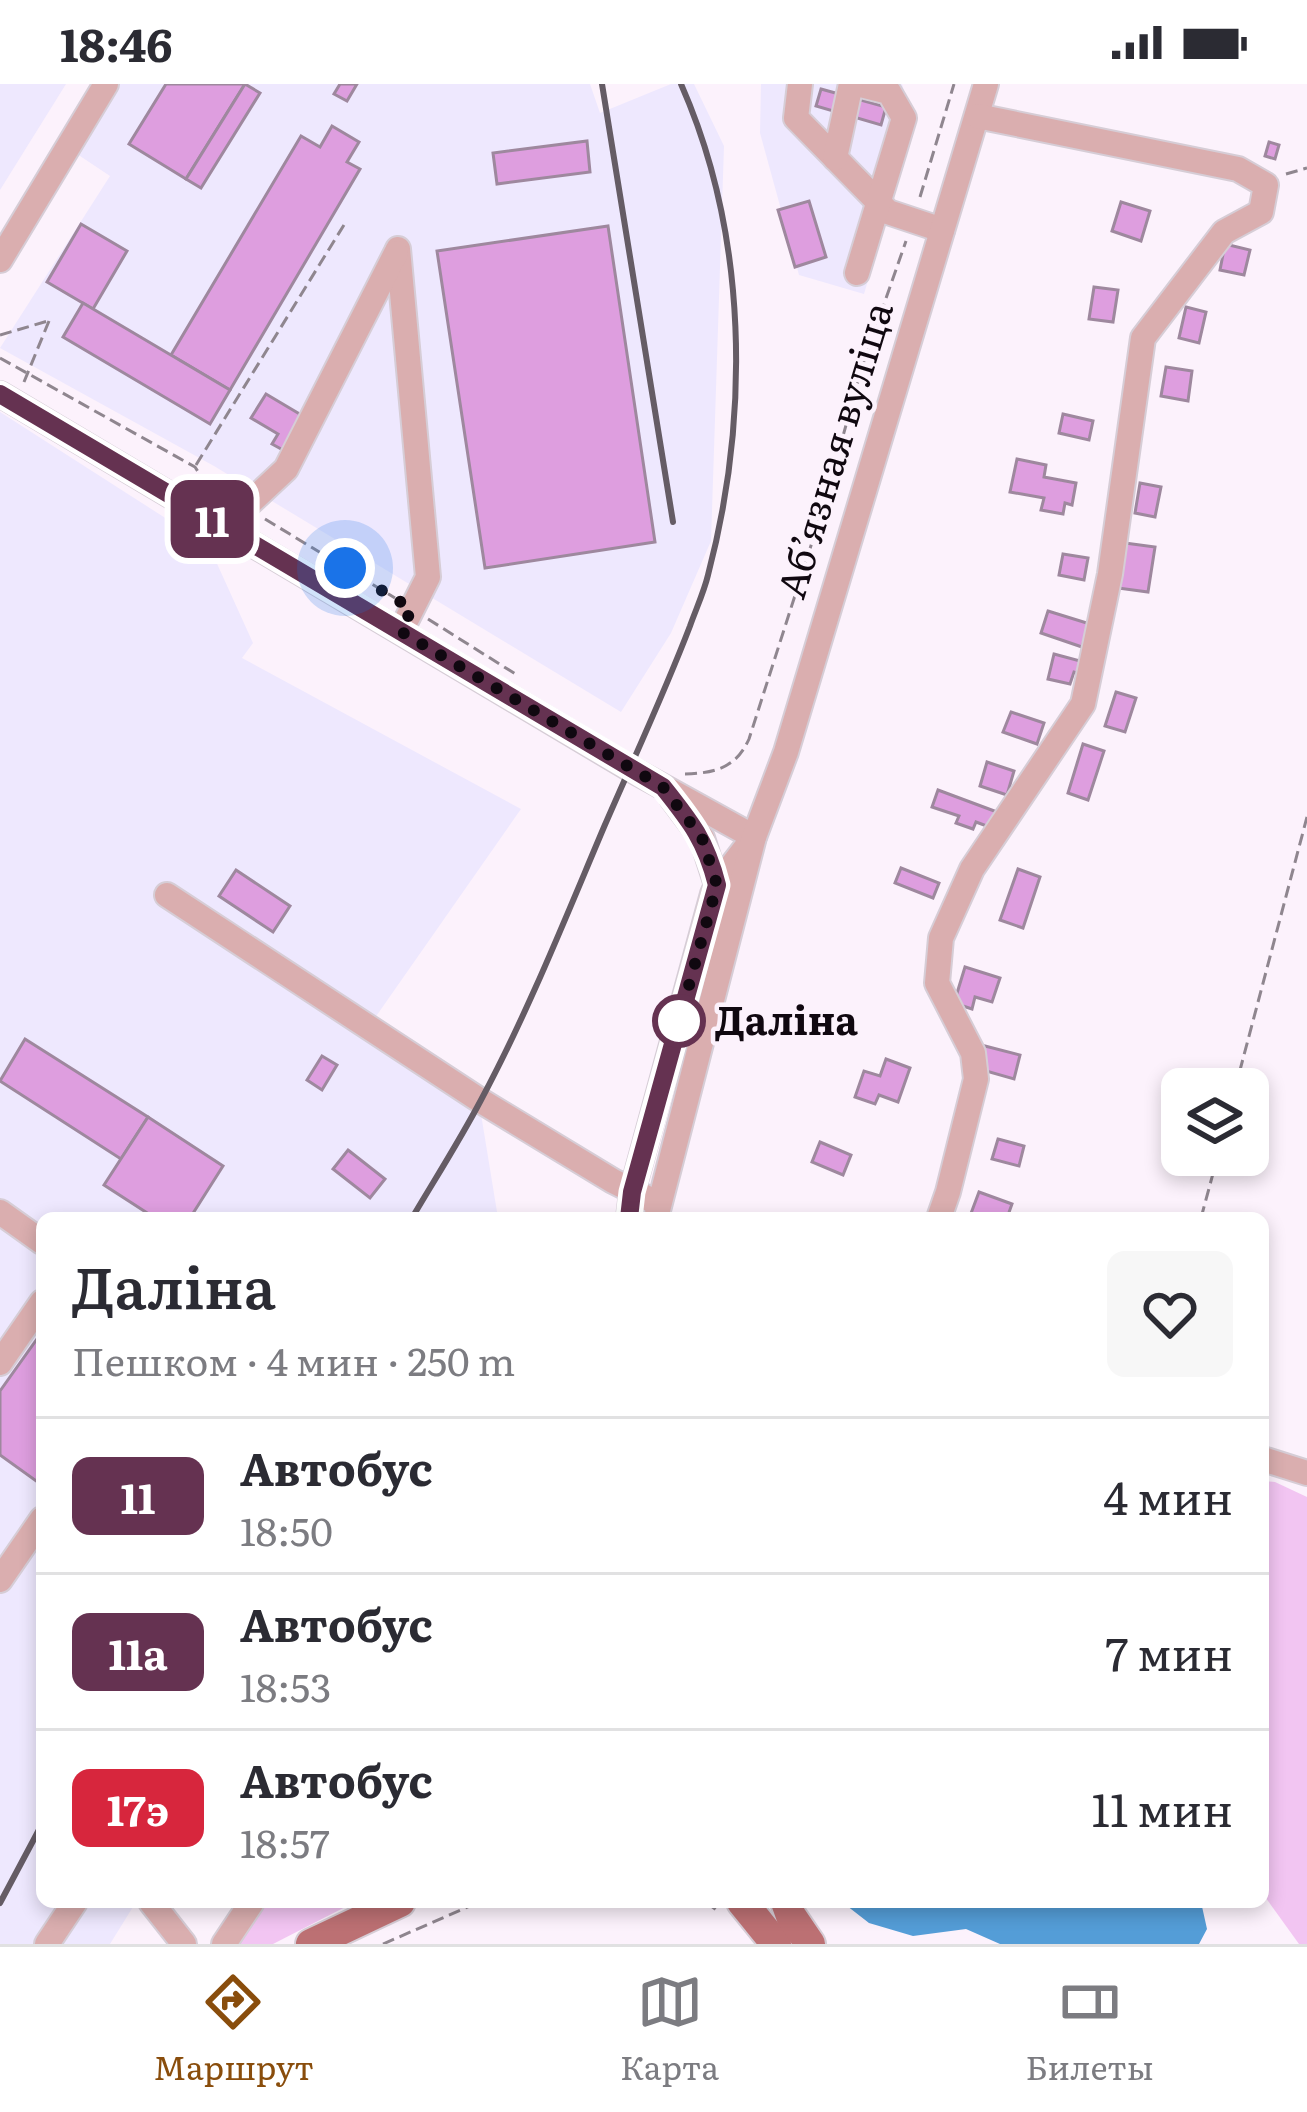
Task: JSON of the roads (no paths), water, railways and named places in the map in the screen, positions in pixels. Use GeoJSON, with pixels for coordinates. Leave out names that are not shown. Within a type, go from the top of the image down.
{"type":"FeatureCollection","features":[{"type":"Feature","properties":{"kind":"main road"},"geometry":{"type":"LineString","coordinates":[[310,1944],[387,1908]]}},
{"type":"Feature","properties":{"kind":"main road"},"geometry":{"type":"LineString","coordinates":[[747,1908],[776,1944]]}},
{"type":"Feature","properties":{"kind":"main road"},"geometry":{"type":"LineString","coordinates":[[788,1908],[810,1944]]}},
{"type":"Feature","properties":{"kind":"street"},"geometry":{"type":"LineString","coordinates":[[0,260],[106,84]]}},
{"type":"Feature","properties":{"kind":"street"},"geometry":{"type":"LineString","coordinates":[[800,84],[796,118],[888,212],[942,230]]}},
{"type":"Feature","properties":{"kind":"street"},"geometry":{"type":"LineString","coordinates":[[835,158],[854,84],[889,92],[904,118],[857,273]]}},
{"type":"Feature","properties":{"kind":"street","name":"Абʼязная вуліца"},"geometry":{"type":"LineString","coordinates":[[658,1211],[754,837],[786,752],[986,84]]}},
{"type":"Feature","properties":{"kind":"street"},"geometry":{"type":"LineString","coordinates":[[941,1212],[976,1079],[973,1053],[938,983],[941,938],[972,869],[1082,704],[1110,574],[1143,338],[1224,232],[1261,212],[1266,185],[1238,169],[976,116]]}},
{"type":"Feature","properties":{"kind":"street"},"geometry":{"type":"LineString","coordinates":[[224,527],[286,470],[398,249],[428,578],[406,620]]}},
{"type":"Feature","properties":{"kind":"street"},"geometry":{"type":"LineString","coordinates":[[6,398],[224,527],[406,620],[672,780],[754,837]]}},
{"type":"Feature","properties":{"kind":"street"},"geometry":{"type":"LineString","coordinates":[[672,780],[702,838],[717,885]]}},
{"type":"Feature","properties":{"kind":"street","name":"Абʼязная вуліца"},"geometry":{"type":"LineString","coordinates":[[630,1212],[717,885],[754,837]]}},
{"type":"Feature","properties":{"kind":"street"},"geometry":{"type":"LineString","coordinates":[[167,896],[658,1211]]}},
{"type":"Feature","properties":{"kind":"street"},"geometry":{"type":"LineString","coordinates":[[0,1212],[36,1238]]}},
{"type":"Feature","properties":{"kind":"street"},"geometry":{"type":"LineString","coordinates":[[0,1363],[36,1311]]}},
{"type":"Feature","properties":{"kind":"street"},"geometry":{"type":"LineString","coordinates":[[1269,1461],[1307,1473]]}},
{"type":"Feature","properties":{"kind":"street"},"geometry":{"type":"LineString","coordinates":[[0,1580],[36,1528]]}},
{"type":"Feature","properties":{"kind":"street"},"geometry":{"type":"LineString","coordinates":[[46,1944],[71,1908]]}},
{"type":"Feature","properties":{"kind":"street"},"geometry":{"type":"LineString","coordinates":[[156,1908],[184,1944]]}},
{"type":"Feature","properties":{"kind":"street"},"geometry":{"type":"LineString","coordinates":[[224,1944],[248,1908]]}},
{"type":"Feature","properties":{"kind":"water"},"geometry":{"type":"Polygon","coordinates":[[[850,1908],[1202,1908],[1207,1929],[1199,1944],[1000,1944],[966,1929],[913,1936],[869,1923],[850,1908]]]}},
{"type":"Feature","properties":{"kind":"railway"},"geometry":{"type":"LineString","coordinates":[[602,84],[673,522]]}},
{"type":"Feature","properties":{"kind":"railway"},"geometry":{"type":"LineString","coordinates":[[416,1212],[473,1115],[530,999],[670,677],[708,575],[731,452],[735,326],[719,202],[681,84]]}},
{"type":"Feature","properties":{"kind":"railway"},"geometry":{"type":"LineString","coordinates":[[0,1903],[36,1835]]}},
{"type":"Feature","properties":{"kind":"place","name":"Даліна"},"geometry":{"type":"Point","coordinates":[679,1021]}}]}
